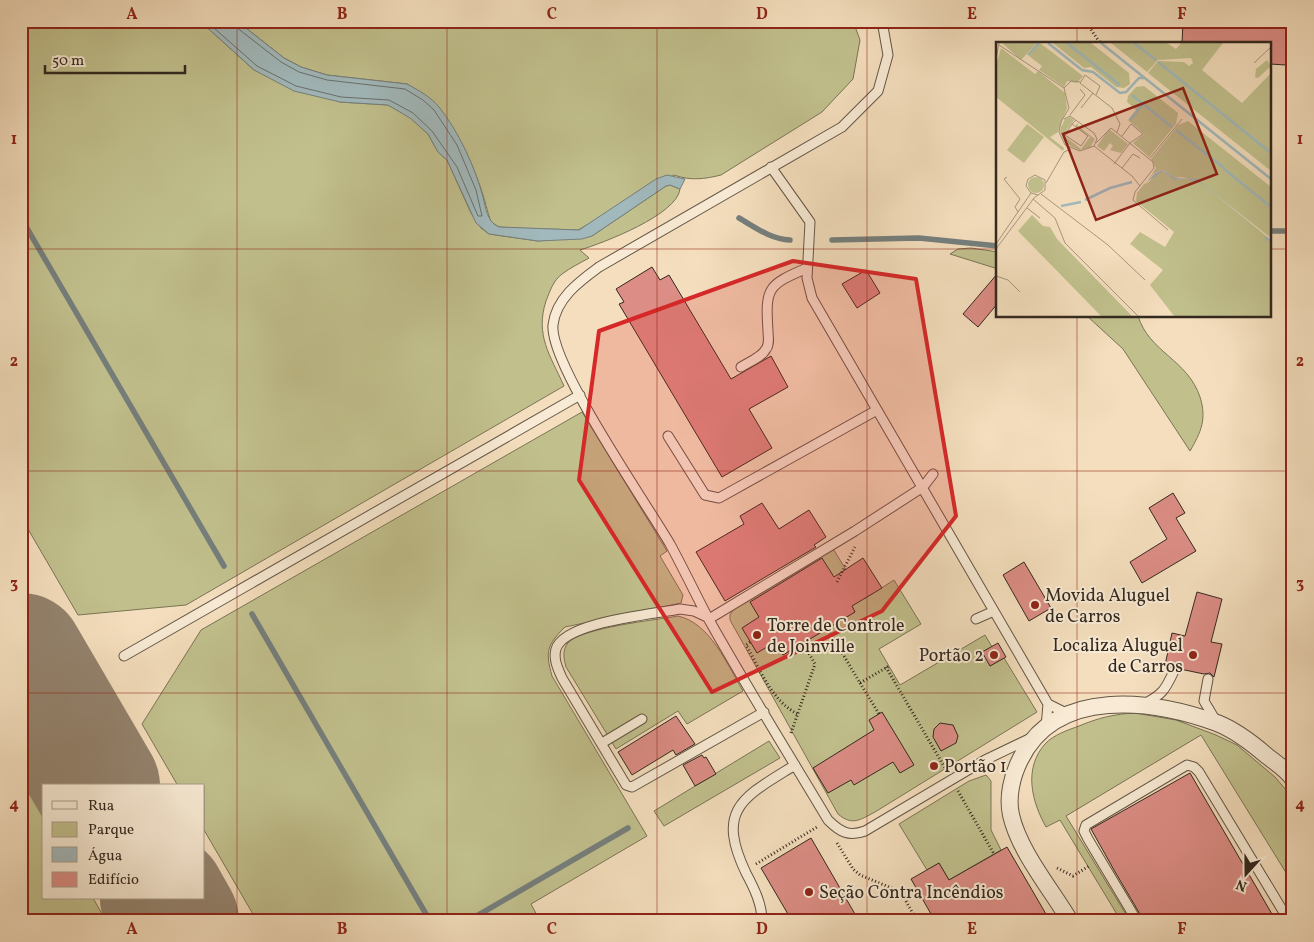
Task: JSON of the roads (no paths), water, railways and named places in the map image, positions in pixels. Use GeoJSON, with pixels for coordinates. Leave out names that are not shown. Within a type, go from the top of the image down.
{"type":"FeatureCollection","features":[{"type":"Feature","properties":{"kind":"street"},"geometry":{"type":"LineString","coordinates":[[1070,921],[1019,839],[1011,814],[1010,796],[1014,771],[1026,748],[1041,731],[1066,713],[1117,703],[1143,704],[1218,723],[1256,746],[1292,776]]}},
{"type":"Feature","properties":{"kind":"lane"},"geometry":{"type":"LineString","coordinates":[[882,21],[888,55],[878,91],[842,127],[599,267],[574,285],[561,304],[553,324],[556,346],[580,395],[670,545],[709,618],[828,820],[837,829],[846,833],[856,834],[985,760],[1041,731],[1048,704]]}},
{"type":"Feature","properties":{"kind":"lane"},"geometry":{"type":"LineString","coordinates":[[771,167],[810,222],[807,278],[812,298],[1048,704],[1066,713]]}},
{"type":"Feature","properties":{"kind":"lane"},"geometry":{"type":"LineString","coordinates":[[741,367],[765,352],[769,344],[766,304],[770,290],[778,281],[807,268]]}},
{"type":"Feature","properties":{"kind":"lane"},"geometry":{"type":"LineString","coordinates":[[124,656],[580,395]]}},
{"type":"Feature","properties":{"kind":"lane"},"geometry":{"type":"LineString","coordinates":[[668,436],[705,495],[719,498],[877,410]]}},
{"type":"Feature","properties":{"kind":"lane"},"geometry":{"type":"LineString","coordinates":[[709,618],[855,531],[923,487],[933,474]]}},
{"type":"Feature","properties":{"kind":"lane"},"geometry":{"type":"LineString","coordinates":[[709,618],[694,611],[680,609],[586,626],[569,633],[560,640],[556,649],[556,662],[562,678],[626,785],[636,787],[764,712]]}},
{"type":"Feature","properties":{"kind":"lane"},"geometry":{"type":"LineString","coordinates":[[976,620],[994,611]]}},
{"type":"Feature","properties":{"kind":"lane"},"geometry":{"type":"LineString","coordinates":[[1143,704],[1160,696],[1166,690],[1174,670]]}},
{"type":"Feature","properties":{"kind":"lane"},"geometry":{"type":"LineString","coordinates":[[1208,679],[1204,701],[1218,723]]}},
{"type":"Feature","properties":{"kind":"lane"},"geometry":{"type":"LineString","coordinates":[[602,743],[642,719]]}},
{"type":"Feature","properties":{"kind":"lane"},"geometry":{"type":"LineString","coordinates":[[762,921],[756,893],[734,844],[734,826],[739,808],[752,791],[795,765]]}},
{"type":"Feature","properties":{"kind":"lane"},"geometry":{"type":"LineString","coordinates":[[1137,921],[1084,831],[1086,826],[1187,765],[1194,767],[1289,921]]}},
{"type":"Feature","properties":{"kind":"water"},"geometry":{"type":"Polygon","coordinates":[[[200,21],[237,21],[284,58],[301,67],[327,75],[407,84],[424,94],[439,107],[460,139],[476,174],[488,215],[492,222],[499,227],[579,230],[656,179],[667,175],[685,179],[680,189],[670,185],[666,186],[592,236],[582,239],[538,241],[489,234],[476,223],[447,160],[438,152],[428,134],[410,118],[388,105],[340,102],[294,91],[254,70],[200,21]]]}},
{"type":"Feature","properties":{"kind":"waterway"},"geometry":{"type":"LineString","coordinates":[[21,218],[224,566]]}},
{"type":"Feature","properties":{"kind":"waterway"},"geometry":{"type":"LineString","coordinates":[[739,218],[769,235],[790,240]]}},
{"type":"Feature","properties":{"kind":"waterway"},"geometry":{"type":"LineString","coordinates":[[1272,231],[1293,231]]}},
{"type":"Feature","properties":{"kind":"waterway"},"geometry":{"type":"LineString","coordinates":[[832,240],[919,238],[996,246]]}},
{"type":"Feature","properties":{"kind":"waterway"},"geometry":{"type":"LineString","coordinates":[[252,614],[430,921]]}},
{"type":"Feature","properties":{"kind":"waterway"},"geometry":{"type":"LineString","coordinates":[[468,921],[628,828]]}},
{"type":"Feature","properties":{"kind":"place","name":"Movida Aluguel de Carros"},"geometry":{"type":"Point","coordinates":[1035,605]}},
{"type":"Feature","properties":{"kind":"place","name":"Torre de Controle de Joinville"},"geometry":{"type":"Point","coordinates":[757,635]}},
{"type":"Feature","properties":{"kind":"place","name":"Portão 2"},"geometry":{"type":"Point","coordinates":[994,655]}},
{"type":"Feature","properties":{"kind":"place","name":"Localiza Aluguel de Carros"},"geometry":{"type":"Point","coordinates":[1193,655]}},
{"type":"Feature","properties":{"kind":"place","name":"Portão 1"},"geometry":{"type":"Point","coordinates":[934,766]}},
{"type":"Feature","properties":{"kind":"place","name":"Seção Contra Incêndios"},"geometry":{"type":"Point","coordinates":[809,892]}}]}
